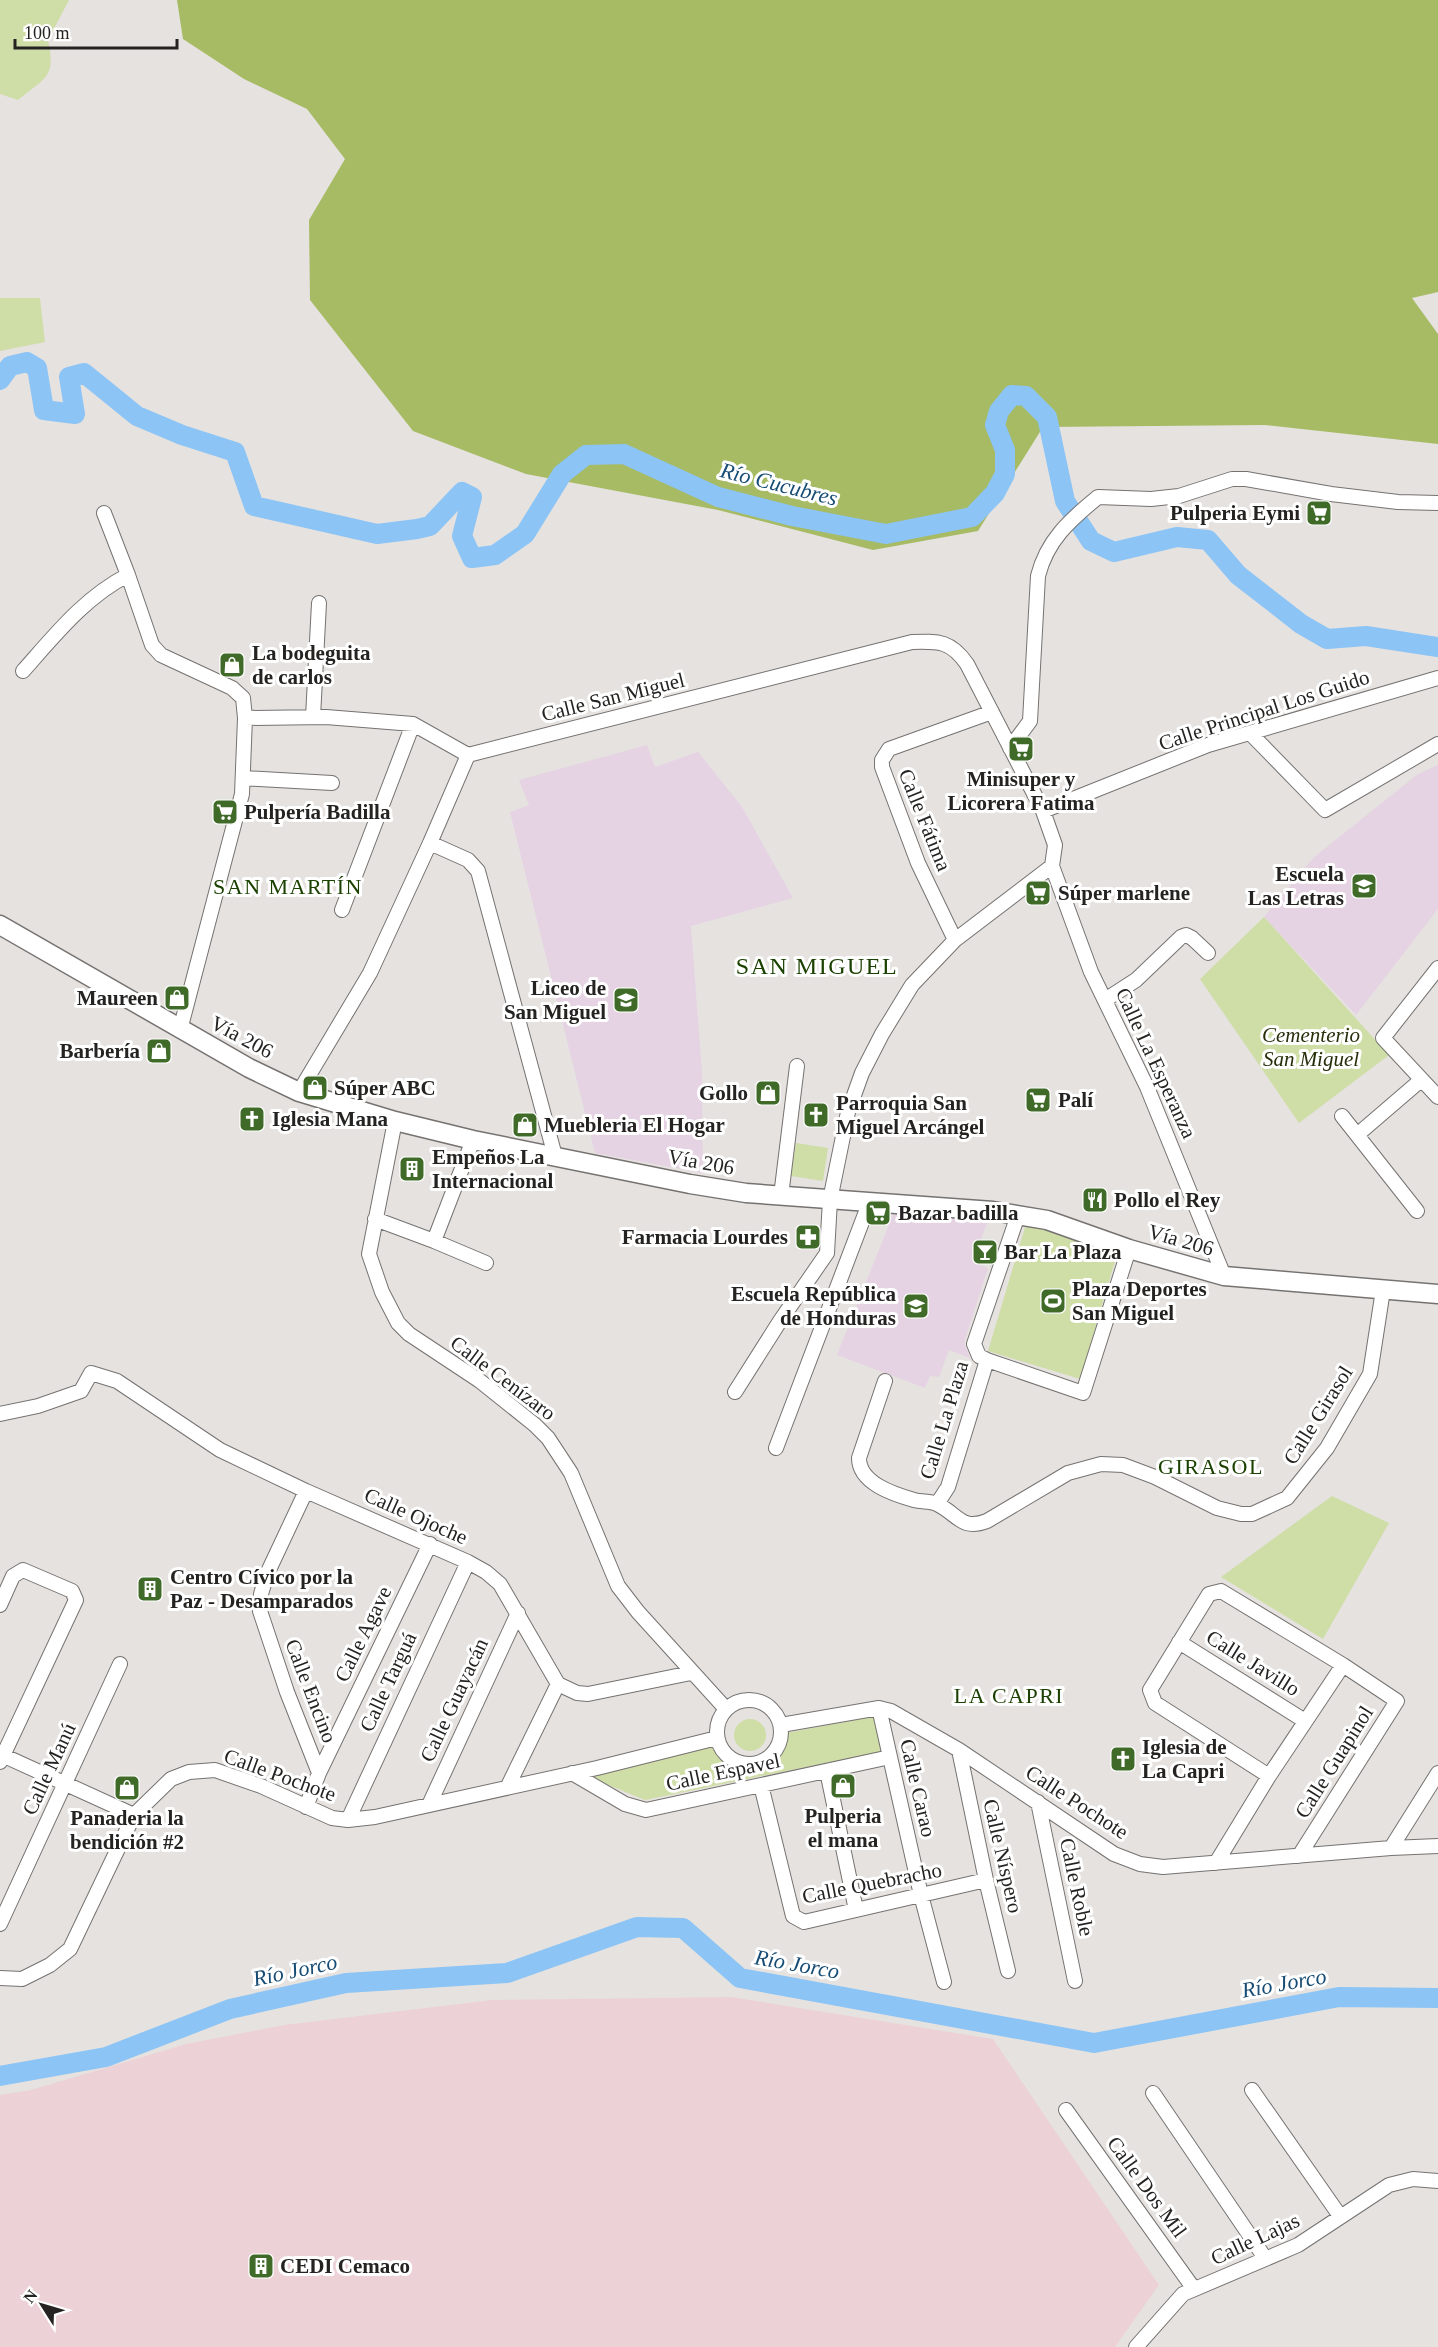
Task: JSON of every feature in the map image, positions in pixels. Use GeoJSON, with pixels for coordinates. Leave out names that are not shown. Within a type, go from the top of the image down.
{"type":"FeatureCollection","features":[{"type":"Feature","properties":{"kind":"main road","name":"Vía 206"},"geometry":{"type":"LineString","coordinates":[[0,925],[180,1030],[299,1092],[394,1120],[473,1140],[690,1184],[781,1196],[870,1201],[1018,1215],[1047,1220],[1129,1249],[1224,1276],[1438,1294]]}},
{"type":"Feature","properties":{"kind":"street"},"geometry":{"type":"LineString","coordinates":[[1010,748],[1030,720],[1038,576],[1043,556],[1070,521],[1098,497],[1151,499],[1179,496],[1232,479],[1246,479],[1331,494],[1398,502],[1438,503]]}},
{"type":"Feature","properties":{"kind":"street"},"geometry":{"type":"LineString","coordinates":[[104,513],[152,645],[160,655],[232,688],[243,698],[245,718],[242,794],[180,1030]]}},
{"type":"Feature","properties":{"kind":"street"},"geometry":{"type":"LineString","coordinates":[[23,671],[73,615],[109,585],[128,575]]}},
{"type":"Feature","properties":{"kind":"street"},"geometry":{"type":"LineString","coordinates":[[313,717],[319,603]]}},
{"type":"Feature","properties":{"kind":"street","name":"Calle San Miguel"},"geometry":{"type":"LineString","coordinates":[[468,755],[912,642],[936,641],[948,645],[959,653],[1043,811]]}},
{"type":"Feature","properties":{"kind":"street","name":"Calle Principal Los Guido"},"geometry":{"type":"LineString","coordinates":[[1043,811],[1208,745],[1438,678]]}},
{"type":"Feature","properties":{"kind":"street","name":"Calle Fátima"},"geometry":{"type":"LineString","coordinates":[[955,940],[918,863],[882,767],[882,760],[889,748],[992,712]]}},
{"type":"Feature","properties":{"kind":"street"},"geometry":{"type":"LineString","coordinates":[[245,718],[313,717],[413,724],[468,755],[370,973],[299,1092]]}},
{"type":"Feature","properties":{"kind":"street"},"geometry":{"type":"LineString","coordinates":[[342,910],[413,724]]}},
{"type":"Feature","properties":{"kind":"street"},"geometry":{"type":"LineString","coordinates":[[1250,733],[1325,810],[1438,744]]}},
{"type":"Feature","properties":{"kind":"street"},"geometry":{"type":"LineString","coordinates":[[243,778],[332,783]]}},
{"type":"Feature","properties":{"kind":"street"},"geometry":{"type":"LineString","coordinates":[[735,1392],[827,1253],[830,1200],[848,1112],[862,1073],[882,1034],[912,985],[955,940],[1052,866],[1055,845],[1043,811]]}},
{"type":"Feature","properties":{"kind":"street"},"geometry":{"type":"LineString","coordinates":[[430,843],[468,860],[478,871],[555,1156]]}},
{"type":"Feature","properties":{"kind":"street","name":"Calle La Esperanza"},"geometry":{"type":"LineString","coordinates":[[1052,866],[1091,972],[1147,1087],[1224,1276]]}},
{"type":"Feature","properties":{"kind":"street"},"geometry":{"type":"LineString","coordinates":[[1104,1000],[1136,980],[1181,937],[1186,935],[1192,938],[1208,953]]}},
{"type":"Feature","properties":{"kind":"street"},"geometry":{"type":"LineString","coordinates":[[1438,968],[1383,1038],[1438,1097]]}},
{"type":"Feature","properties":{"kind":"street"},"geometry":{"type":"LineString","coordinates":[[781,1196],[797,1066]]}},
{"type":"Feature","properties":{"kind":"street"},"geometry":{"type":"LineString","coordinates":[[1357,1136],[1421,1080]]}},
{"type":"Feature","properties":{"kind":"street"},"geometry":{"type":"LineString","coordinates":[[1342,1116],[1417,1211]]}},
{"type":"Feature","properties":{"kind":"street","name":"Calle Cenízaro"},"geometry":{"type":"LineString","coordinates":[[394,1120],[369,1254],[382,1292],[398,1323],[409,1334],[480,1382],[536,1425],[548,1438],[571,1473],[618,1586],[691,1673],[726,1709]]}},
{"type":"Feature","properties":{"kind":"street"},"geometry":{"type":"LineString","coordinates":[[434,1241],[473,1140]]}},
{"type":"Feature","properties":{"kind":"street"},"geometry":{"type":"LineString","coordinates":[[776,1448],[870,1201]]}},
{"type":"Feature","properties":{"kind":"street","name":"Calle La Plaza"},"geometry":{"type":"LineString","coordinates":[[937,1504],[948,1486],[987,1360],[980,1356],[974,1344],[1018,1215]]}},
{"type":"Feature","properties":{"kind":"street"},"geometry":{"type":"LineString","coordinates":[[375,1219],[486,1263]]}},
{"type":"Feature","properties":{"kind":"street"},"geometry":{"type":"LineString","coordinates":[[987,1360],[1083,1394],[1129,1249]]}},
{"type":"Feature","properties":{"kind":"street","name":"Calle Girasol"},"geometry":{"type":"LineString","coordinates":[[885,1381],[859,1458],[859,1466],[869,1481],[915,1500],[937,1504],[967,1524],[978,1525],[987,1521],[1068,1473],[1101,1464],[1123,1465],[1155,1477],[1217,1508],[1241,1514],[1252,1514],[1287,1498],[1327,1448],[1370,1374],[1383,1290]]}},
{"type":"Feature","properties":{"kind":"street","name":"Calle Ojoche"},"geometry":{"type":"LineString","coordinates":[[0,1414],[38,1406],[81,1391],[91,1373],[117,1381],[220,1450],[486,1572],[500,1584],[558,1684]]}},
{"type":"Feature","properties":{"kind":"street","name":"Calle Encino"},"geometry":{"type":"LineString","coordinates":[[306,1491],[267,1574],[261,1594],[260,1611],[286,1692],[319,1773]]}},
{"type":"Feature","properties":{"kind":"street","name":"Calle Agave"},"geometry":{"type":"LineString","coordinates":[[306,1807],[319,1773],[430,1545]]}},
{"type":"Feature","properties":{"kind":"street","name":"Calle Targuá"},"geometry":{"type":"LineString","coordinates":[[348,1820],[468,1562]]}},
{"type":"Feature","properties":{"kind":"street"},"geometry":{"type":"LineString","coordinates":[[0,1605],[14,1576],[23,1570],[72,1592],[76,1600],[1,1757],[134,1815]]}},
{"type":"Feature","properties":{"kind":"street"},"geometry":{"type":"LineString","coordinates":[[1216,1863],[1269,1776],[1343,1665],[1221,1591],[1209,1594],[1150,1690],[1155,1703],[1269,1776]]}},
{"type":"Feature","properties":{"kind":"street","name":"Calle Guayacán"},"geometry":{"type":"LineString","coordinates":[[429,1805],[518,1613]]}},
{"type":"Feature","properties":{"kind":"street","name":"Calle Javillo"},"geometry":{"type":"LineString","coordinates":[[1179,1642],[1305,1721]]}},
{"type":"Feature","properties":{"kind":"street","name":"Calle Manú"},"geometry":{"type":"LineString","coordinates":[[0,1924],[120,1664]]}},
{"type":"Feature","properties":{"kind":"street","name":"Calle Guapinol"},"geometry":{"type":"LineString","coordinates":[[1299,1856],[1397,1701],[1343,1665]]}},
{"type":"Feature","properties":{"kind":"street"},"geometry":{"type":"LineString","coordinates":[[508,1786],[558,1684],[577,1693],[588,1694],[691,1673]]}},
{"type":"Feature","properties":{"kind":"street"},"geometry":{"type":"LineString","coordinates":[[746,1700],[767,1705],[775,1713],[780,1725],[779,1743],[774,1752],[766,1759],[756,1763],[736,1762],[720,1748],[717,1738],[720,1717],[726,1709],[746,1700]]}},
{"type":"Feature","properties":{"kind":"street"},"geometry":{"type":"LineString","coordinates":[[780,1725],[879,1708]]}},
{"type":"Feature","properties":{"kind":"street","name":"Calle Pochote"},"geometry":{"type":"LineString","coordinates":[[879,1708],[900,1715],[959,1750],[1114,1854],[1140,1864],[1163,1867],[1438,1846]]}},
{"type":"Feature","properties":{"kind":"street","name":"Calle Carao"},"geometry":{"type":"LineString","coordinates":[[879,1708],[921,1895],[944,1982]]}},
{"type":"Feature","properties":{"kind":"street","name":"Calle Pochote"},"geometry":{"type":"LineString","coordinates":[[0,1978],[22,1979],[50,1965],[70,1949],[134,1815],[171,1779],[189,1772],[215,1770],[261,1786],[332,1818],[348,1820],[375,1817],[429,1805],[717,1738]]}},
{"type":"Feature","properties":{"kind":"street","name":"Calle Níspero"},"geometry":{"type":"LineString","coordinates":[[959,1750],[1008,1971]]}},
{"type":"Feature","properties":{"kind":"street","name":"Calle Espavel"},"geometry":{"type":"LineString","coordinates":[[572,1773],[625,1804],[646,1810],[890,1757]]}},
{"type":"Feature","properties":{"kind":"street"},"geometry":{"type":"LineString","coordinates":[[827,1771],[856,1910]]}},
{"type":"Feature","properties":{"kind":"street"},"geometry":{"type":"LineString","coordinates":[[1390,1848],[1438,1773]]}},
{"type":"Feature","properties":{"kind":"street","name":"Calle Quebracho"},"geometry":{"type":"LineString","coordinates":[[761,1785],[794,1916],[804,1922],[986,1880]]}},
{"type":"Feature","properties":{"kind":"street","name":"Calle Roble"},"geometry":{"type":"LineString","coordinates":[[1038,1802],[1075,1981]]}},
{"type":"Feature","properties":{"kind":"street"},"geometry":{"type":"LineString","coordinates":[[1252,2090],[1340,2216]]}},
{"type":"Feature","properties":{"kind":"street"},"geometry":{"type":"LineString","coordinates":[[1153,2093],[1265,2258]]}},
{"type":"Feature","properties":{"kind":"street","name":"Calle Dos Mil"},"geometry":{"type":"LineString","coordinates":[[1066,2110],[1194,2289]]}},
{"type":"Feature","properties":{"kind":"street","name":"Calle Lajas"},"geometry":{"type":"LineString","coordinates":[[1136,2347],[1183,2294],[1298,2245],[1389,2185],[1413,2179],[1438,2181]]}},
{"type":"Feature","properties":{"kind":"shaded area","name":"Liceo de San Miguel"},"geometry":{"type":"Polygon","coordinates":[[[647,745],[655,767],[698,752],[742,807],[793,898],[691,926],[702,1073],[703,1173],[595,1153],[510,812],[529,805],[519,780],[647,745]]]}},
{"type":"Feature","properties":{"kind":"shaded area","name":"Escuela Las Letras"},"geometry":{"type":"Polygon","coordinates":[[[1438,765],[1438,909],[1356,1015],[1264,917],[1313,858],[1418,774],[1438,765]]]}},
{"type":"Feature","properties":{"kind":"shaded area","name":"Escuela República de Honduras"},"geometry":{"type":"Polygon","coordinates":[[[896,1207],[989,1217],[973,1262],[988,1268],[964,1343],[970,1358],[949,1350],[939,1377],[930,1376],[925,1388],[837,1355],[896,1207]]]}},
{"type":"Feature","properties":{"kind":"shaded area"},"geometry":{"type":"Polygon","coordinates":[[[731,1997],[993,2039],[1159,2285],[1115,2347],[0,2347],[0,2095],[31,2090],[186,2044],[284,2025],[492,2000],[731,1997]]]}},
{"type":"Feature","properties":{"kind":"green space"},"geometry":{"type":"Polygon","coordinates":[[[0,0],[69,0],[48,40],[51,62],[46,76],[18,100],[0,94],[0,0]]]}},
{"type":"Feature","properties":{"kind":"green space"},"geometry":{"type":"Polygon","coordinates":[[[177,0],[1438,0],[1438,292],[1412,298],[1438,334],[1438,444],[1265,425],[1043,427],[978,531],[873,550],[718,510],[526,474],[413,431],[310,300],[309,220],[345,159],[307,109],[244,79],[183,39],[177,0]]]}},
{"type":"Feature","properties":{"kind":"green space"},"geometry":{"type":"Polygon","coordinates":[[[0,298],[40,298],[45,342],[0,351],[0,298]]]}},
{"type":"Feature","properties":{"kind":"green space","name":"Cementerio San Miguel"},"geometry":{"type":"Polygon","coordinates":[[[1264,917],[1389,1055],[1299,1123],[1200,979],[1264,917]]]}},
{"type":"Feature","properties":{"kind":"green space"},"geometry":{"type":"Polygon","coordinates":[[[796,1143],[828,1148],[823,1181],[791,1176],[796,1143]]]}},
{"type":"Feature","properties":{"kind":"green space","name":"Plaza Deportes San Miguel"},"geometry":{"type":"Polygon","coordinates":[[[1026,1224],[1118,1251],[1080,1379],[988,1351],[1026,1224]]]}},
{"type":"Feature","properties":{"kind":"green space"},"geometry":{"type":"Polygon","coordinates":[[[1332,1496],[1389,1523],[1323,1639],[1221,1577],[1332,1496]]]}},
{"type":"Feature","properties":{"kind":"green space"},"geometry":{"type":"Polygon","coordinates":[[[877,1716],[884,1751],[645,1800],[589,1777],[714,1746],[734,1765],[745,1769],[756,1769],[766,1765],[774,1758],[786,1733],[877,1716]]]}},
{"type":"Feature","properties":{"kind":"green space"},"geometry":{"type":"Polygon","coordinates":[[[750,1719],[761,1724],[766,1735],[761,1746],[750,1751],[739,1746],[734,1735],[739,1724],[750,1719]]]}},
{"type":"Feature","properties":{"kind":"waterway","name":"Río Cucubres"},"geometry":{"type":"LineString","coordinates":[[0,380],[10,366],[27,362],[37,368],[44,410],[75,414],[69,377],[84,373],[137,416],[182,435],[235,452],[254,506],[377,534],[430,526],[462,492],[472,497],[462,536],[472,558],[495,555],[525,534],[562,474],[586,455],[624,454],[718,497],[792,516],[886,534],[972,517],[995,493],[1005,474],[1005,450],[995,425],[999,411],[1012,395],[1026,396],[1047,417],[1065,501],[1072,512]]}},
{"type":"Feature","properties":{"kind":"waterway","name":"Río Cucubres"},"geometry":{"type":"LineString","coordinates":[[1078,521],[1091,541],[1114,552],[1177,537],[1208,540],[1238,575],[1301,624],[1327,639],[1366,636],[1438,647]]}},
{"type":"Feature","properties":{"kind":"waterway","name":"Río Jorco"},"geometry":{"type":"LineString","coordinates":[[0,2076],[106,2057],[230,2009],[346,1983],[507,1973],[637,1927],[683,1928],[740,1978],[1094,2043],[1339,1997],[1438,1998]]}},
{"type":"Feature","properties":{"kind":"place","name":"Pulperia Eymi"},"geometry":{"type":"Point","coordinates":[1319,513]}},
{"type":"Feature","properties":{"kind":"place","name":"La bodeguita de carlos"},"geometry":{"type":"Point","coordinates":[232,665]}},
{"type":"Feature","properties":{"kind":"place","name":"Minisuper y Licorera Fatima"},"geometry":{"type":"Point","coordinates":[1021,749]}},
{"type":"Feature","properties":{"kind":"place","name":"Pulpería Badilla"},"geometry":{"type":"Point","coordinates":[225,812]}},
{"type":"Feature","properties":{"kind":"place","name":"Escuela Las Letras"},"geometry":{"type":"Point","coordinates":[1364,886]}},
{"type":"Feature","properties":{"kind":"place","name":"Súper marlene"},"geometry":{"type":"Point","coordinates":[1038,893]}},
{"type":"Feature","properties":{"kind":"place","name":"Maureen"},"geometry":{"type":"Point","coordinates":[177,998]}},
{"type":"Feature","properties":{"kind":"place","name":"Liceo de San Miguel"},"geometry":{"type":"Point","coordinates":[626,1000]}},
{"type":"Feature","properties":{"kind":"place","name":"Barbería"},"geometry":{"type":"Point","coordinates":[159,1051]}},
{"type":"Feature","properties":{"kind":"place","name":"Súper ABC"},"geometry":{"type":"Point","coordinates":[315,1088]}},
{"type":"Feature","properties":{"kind":"place","name":"Gollo"},"geometry":{"type":"Point","coordinates":[768,1093]}},
{"type":"Feature","properties":{"kind":"place","name":"Palí"},"geometry":{"type":"Point","coordinates":[1038,1100]}},
{"type":"Feature","properties":{"kind":"place","name":"Parroquia San Miguel Arcángel"},"geometry":{"type":"Point","coordinates":[816,1115]}},
{"type":"Feature","properties":{"kind":"place","name":"Iglesia Mana"},"geometry":{"type":"Point","coordinates":[252,1119]}},
{"type":"Feature","properties":{"kind":"place","name":"Muebleria El Hogar"},"geometry":{"type":"Point","coordinates":[525,1125]}},
{"type":"Feature","properties":{"kind":"place","name":"Empeños La Internacional"},"geometry":{"type":"Point","coordinates":[412,1169]}},
{"type":"Feature","properties":{"kind":"place","name":"Pollo el Rey"},"geometry":{"type":"Point","coordinates":[1095,1200]}},
{"type":"Feature","properties":{"kind":"place","name":"Bazar badilla"},"geometry":{"type":"Point","coordinates":[878,1213]}},
{"type":"Feature","properties":{"kind":"place","name":"Farmacia Lourdes"},"geometry":{"type":"Point","coordinates":[808,1237]}},
{"type":"Feature","properties":{"kind":"place","name":"Bar La Plaza"},"geometry":{"type":"Point","coordinates":[985,1252]}},
{"type":"Feature","properties":{"kind":"place","name":"Plaza Deportes San Miguel"},"geometry":{"type":"Point","coordinates":[1053,1301]}},
{"type":"Feature","properties":{"kind":"place","name":"Escuela República de Honduras"},"geometry":{"type":"Point","coordinates":[916,1306]}},
{"type":"Feature","properties":{"kind":"place","name":"Centro Cívico por la Paz - Desamparados"},"geometry":{"type":"Point","coordinates":[150,1589]}},
{"type":"Feature","properties":{"kind":"place","name":"Iglesia de La Capri"},"geometry":{"type":"Point","coordinates":[1123,1759]}},
{"type":"Feature","properties":{"kind":"place","name":"Pulperia el mana"},"geometry":{"type":"Point","coordinates":[843,1786]}},
{"type":"Feature","properties":{"kind":"place","name":"Panaderia la bendición #2"},"geometry":{"type":"Point","coordinates":[127,1788]}},
{"type":"Feature","properties":{"kind":"place","name":"CEDI Cemaco"},"geometry":{"type":"Point","coordinates":[261,2266]}},
{"type":"Feature","properties":{"kind":"district","name":"SAN MARTÍN"},"geometry":{"type":"Point","coordinates":[288,886]}},
{"type":"Feature","properties":{"kind":"district","name":"SAN MIGUEL"},"geometry":{"type":"Point","coordinates":[817,966]}},
{"type":"Feature","properties":{"kind":"district","name":"GIRASOL"},"geometry":{"type":"Point","coordinates":[1211,1466]}},
{"type":"Feature","properties":{"kind":"district","name":"LA CAPRI"},"geometry":{"type":"Point","coordinates":[1009,1695]}}]}
